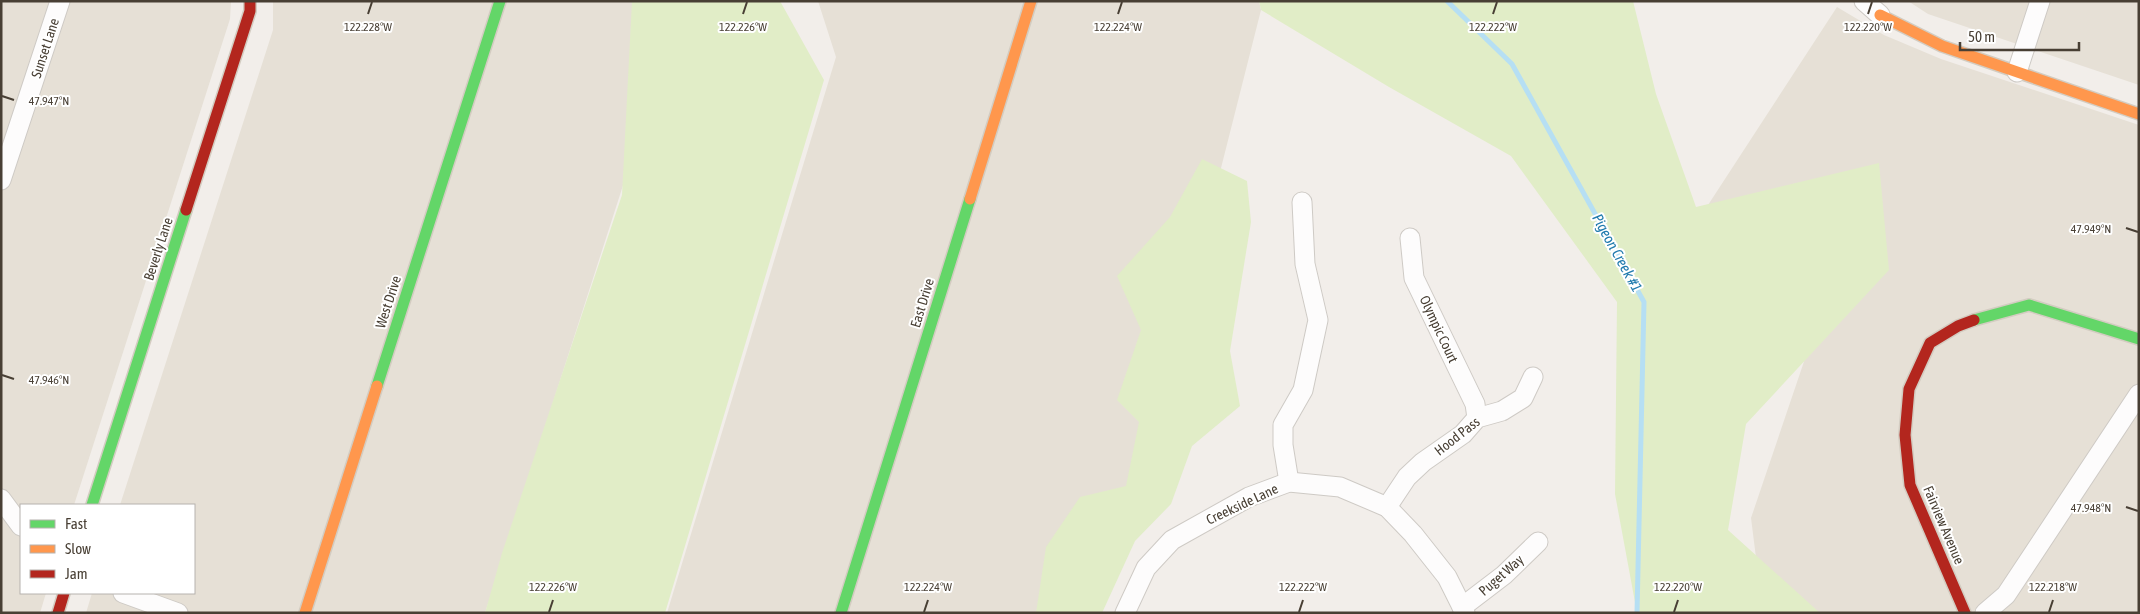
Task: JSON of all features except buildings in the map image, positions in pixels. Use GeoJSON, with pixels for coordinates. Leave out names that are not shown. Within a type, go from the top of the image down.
{"type":"FeatureCollection","features":[{"type":"Feature","properties":{"kind":"street","name":"Sunset Lane"},"geometry":{"type":"LineString","coordinates":[[1,180],[60,1]]}},
{"type":"Feature","properties":{"kind":"street","name":"Beverly Lane"},"geometry":{"type":"LineString","coordinates":[[92,504],[250,11],[250,1]]}},
{"type":"Feature","properties":{"kind":"street","name":"West Drive"},"geometry":{"type":"LineString","coordinates":[[305,613],[500,1]]}},
{"type":"Feature","properties":{"kind":"street","name":"East Drive"},"geometry":{"type":"LineString","coordinates":[[841,613],[1031,1]]}},
{"type":"Feature","properties":{"kind":"street"},"geometry":{"type":"LineString","coordinates":[[1864,1],[1880,15],[1942,46],[2139,114]]}},
{"type":"Feature","properties":{"kind":"street"},"geometry":{"type":"LineString","coordinates":[[2017,72],[2040,1]]}},
{"type":"Feature","properties":{"kind":"street"},"geometry":{"type":"LineString","coordinates":[[1289,482],[1283,445],[1283,425],[1303,390],[1318,320],[1305,264],[1302,202]]}},
{"type":"Feature","properties":{"kind":"street","name":"Olympic Court"},"geometry":{"type":"LineString","coordinates":[[1410,238],[1414,278],[1475,404],[1477,418]]}},
{"type":"Feature","properties":{"kind":"street","name":"Fairview Avenue"},"geometry":{"type":"LineString","coordinates":[[1965,613],[1910,485],[1905,435],[1910,388],[1930,343],[1958,326],[1994,313],[2030,305],[2139,339]]}},
{"type":"Feature","properties":{"kind":"street","name":"Hood Pass"},"geometry":{"type":"LineString","coordinates":[[1387,507],[1412,472],[1423,462],[1463,434],[1477,418],[1502,411],[1523,398],[1533,377]]}},
{"type":"Feature","properties":{"kind":"street"},"geometry":{"type":"LineString","coordinates":[[1985,613],[2006,595],[2139,394]]}},
{"type":"Feature","properties":{"kind":"street","name":"Creekside Lane"},"geometry":{"type":"LineString","coordinates":[[1125,613],[1146,568],[1172,540],[1249,497],[1289,482],[1340,487],[1387,507],[1413,534],[1447,578],[1464,610]]}},
{"type":"Feature","properties":{"kind":"street"},"geometry":{"type":"LineString","coordinates":[[1,499],[20,525]]}},
{"type":"Feature","properties":{"kind":"street","name":"Puget Way"},"geometry":{"type":"LineString","coordinates":[[1464,610],[1538,542]]}},
{"type":"Feature","properties":{"kind":"street"},"geometry":{"type":"LineString","coordinates":[[58,613],[64,594]]}},
{"type":"Feature","properties":{"kind":"street"},"geometry":{"type":"LineString","coordinates":[[126,594],[178,613]]}},
{"type":"Feature","properties":{"kind":"shaded area"},"geometry":{"type":"Polygon","coordinates":[[[1,1],[231,1],[230,19],[74,504],[20,504],[20,594],[46,594],[40,613],[1,613],[1,1]]]}},
{"type":"Feature","properties":{"kind":"shaded area"},"geometry":{"type":"Polygon","coordinates":[[[273,1],[654,1],[658,77],[485,613],[86,613],[92,594],[195,594],[195,504],[120,504],[273,30],[273,1]]]}},
{"type":"Feature","properties":{"kind":"shaded area"},"geometry":{"type":"Polygon","coordinates":[[[818,1],[1259,1],[1261,10],[1139,492],[1076,613],[667,613],[836,57],[818,1]]]}},
{"type":"Feature","properties":{"kind":"shaded area"},"geometry":{"type":"Polygon","coordinates":[[[1908,1],[2139,1],[2139,85],[1928,14],[1908,1]]]}},
{"type":"Feature","properties":{"kind":"shaded area"},"geometry":{"type":"Polygon","coordinates":[[[1837,7],[1884,35],[1941,59],[2139,125],[2139,613],[1763,613],[1751,518],[1834,273],[1695,225],[1837,7]]]}},
{"type":"Feature","properties":{"kind":"green space"},"geometry":{"type":"Polygon","coordinates":[[[632,1],[780,1],[824,80],[665,613],[485,613],[502,553],[622,195],[632,1]]]}},
{"type":"Feature","properties":{"kind":"green space"},"geometry":{"type":"Polygon","coordinates":[[[1259,1],[1633,1],[1656,94],[1696,207],[1879,163],[1889,270],[1746,424],[1728,530],[1820,613],[1637,613],[1615,494],[1617,302],[1511,156],[1389,87],[1261,10],[1259,1]]]}},
{"type":"Feature","properties":{"kind":"green space"},"geometry":{"type":"Polygon","coordinates":[[[1202,159],[1247,181],[1251,222],[1230,351],[1240,406],[1192,446],[1171,504],[1135,541],[1102,613],[1036,613],[1046,547],[1080,497],[1126,486],[1139,422],[1117,400],[1141,330],[1117,276],[1170,217],[1202,159]]]}},
{"type":"Feature","properties":{"kind":"waterway","name":"Pigeon Creek #1"},"geometry":{"type":"LineString","coordinates":[[1447,1],[1512,64],[1644,302],[1637,613]]}},
{"type":"Feature","properties":{"kind":"traffic: fast"},"geometry":{"type":"LineString","coordinates":[[377,386],[500,1]]}},
{"type":"Feature","properties":{"kind":"traffic: fast"},"geometry":{"type":"LineString","coordinates":[[841,613],[970,199]]}},
{"type":"Feature","properties":{"kind":"traffic: fast"},"geometry":{"type":"LineString","coordinates":[[92,504],[186,210]]}},
{"type":"Feature","properties":{"kind":"traffic: fast"},"geometry":{"type":"LineString","coordinates":[[1974,320],[2029,305],[2139,339]]}},
{"type":"Feature","properties":{"kind":"traffic: slow"},"geometry":{"type":"LineString","coordinates":[[970,199],[1031,1]]}},
{"type":"Feature","properties":{"kind":"traffic: slow"},"geometry":{"type":"LineString","coordinates":[[1880,15],[1942,46],[2139,114]]}},
{"type":"Feature","properties":{"kind":"traffic: slow"},"geometry":{"type":"LineString","coordinates":[[305,613],[377,386]]}},
{"type":"Feature","properties":{"kind":"traffic: jam"},"geometry":{"type":"LineString","coordinates":[[186,210],[250,11],[250,1]]}},
{"type":"Feature","properties":{"kind":"traffic: jam"},"geometry":{"type":"LineString","coordinates":[[1965,613],[1910,485],[1905,435],[1909,389],[1930,343],[1958,326],[1974,320]]}},
{"type":"Feature","properties":{"kind":"traffic: jam"},"geometry":{"type":"LineString","coordinates":[[58,613],[64,594]]}}]}
